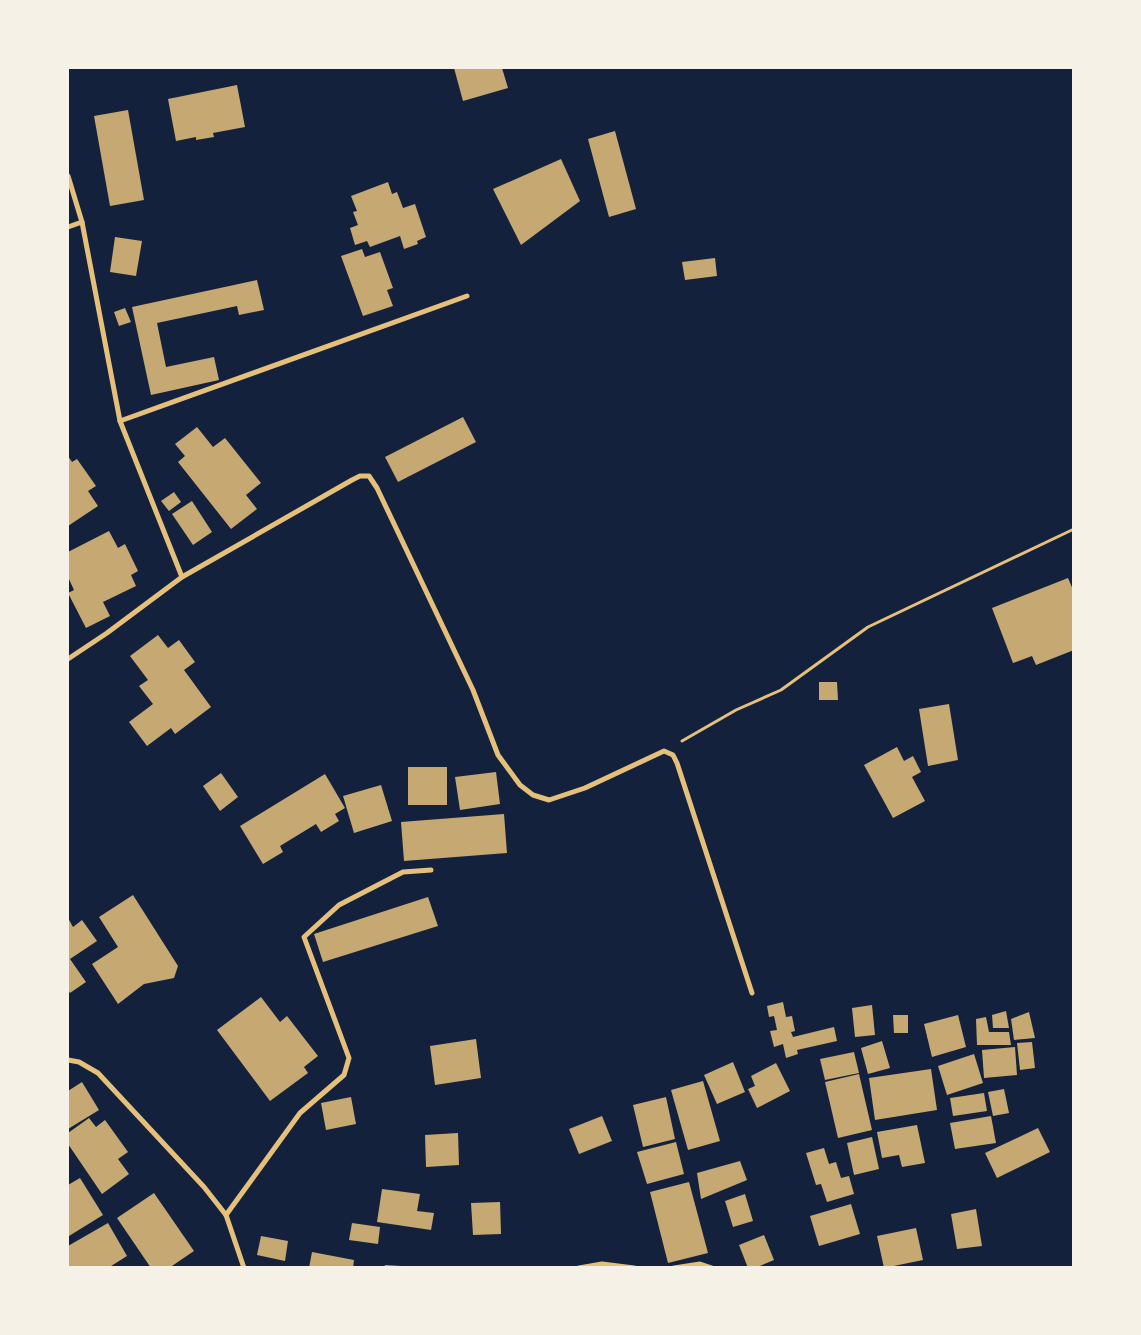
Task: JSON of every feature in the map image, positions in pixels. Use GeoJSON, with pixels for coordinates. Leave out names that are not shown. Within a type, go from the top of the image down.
{"type":"FeatureCollection","features":[{"type":"Feature","properties":{"kind":"street"},"geometry":{"type":"LineString","coordinates":[[68,176],[82,222],[120,421],[182,577]]}},
{"type":"Feature","properties":{"kind":"street"},"geometry":{"type":"LineString","coordinates":[[68,227],[82,222]]}},
{"type":"Feature","properties":{"kind":"street"},"geometry":{"type":"LineString","coordinates":[[120,421],[467,296]]}},
{"type":"Feature","properties":{"kind":"street"},"geometry":{"type":"LineString","coordinates":[[68,659],[107,633],[182,577],[352,480],[360,476],[369,476],[377,488],[473,690],[498,755],[520,786],[533,795],[548,800],[585,788],[664,751],[672,755],[678,763],[752,993]]}},
{"type":"Feature","properties":{"kind":"street"},"geometry":{"type":"LineString","coordinates":[[226,1215],[300,1113],[344,1075],[349,1058],[304,937],[339,906],[403,872],[431,870]]}},
{"type":"Feature","properties":{"kind":"street"},"geometry":{"type":"LineString","coordinates":[[68,1060],[79,1062],[98,1073],[204,1187],[226,1215],[244,1268]]}},
{"type":"Feature","properties":{"kind":"street"},"geometry":{"type":"LineString","coordinates":[[578,1268],[602,1264],[634,1268]]}},
{"type":"Feature","properties":{"kind":"street"},"geometry":{"type":"LineString","coordinates":[[674,1268],[700,1264],[712,1268]]}},
{"type":"Feature","properties":{"kind":"path"},"geometry":{"type":"LineString","coordinates":[[664,751],[736,710],[781,690],[868,627],[1074,529]]}},
{"type":"Feature","properties":{"kind":"building"},"geometry":{"type":"Polygon","coordinates":[[[454,68],[502,68],[508,88],[463,101],[454,68]]]}},
{"type":"Feature","properties":{"kind":"building"},"geometry":{"type":"Polygon","coordinates":[[[237,85],[245,127],[213,133],[214,137],[196,140],[196,137],[176,141],[168,99],[237,85]]]}},
{"type":"Feature","properties":{"kind":"building"},"geometry":{"type":"Polygon","coordinates":[[[128,110],[144,200],[110,206],[94,116],[128,110]]]}},
{"type":"Feature","properties":{"kind":"building"},"geometry":{"type":"Polygon","coordinates":[[[615,131],[636,209],[609,217],[588,139],[615,131]]]}},
{"type":"Feature","properties":{"kind":"building"},"geometry":{"type":"Polygon","coordinates":[[[561,159],[580,201],[521,245],[493,189],[561,159]]]}},
{"type":"Feature","properties":{"kind":"building"},"geometry":{"type":"Polygon","coordinates":[[[388,182],[392,194],[397,192],[403,208],[415,204],[426,237],[417,241],[418,244],[404,249],[400,236],[370,247],[367,241],[355,245],[350,228],[358,225],[353,212],[357,211],[351,196],[388,182]]]}},
{"type":"Feature","properties":{"kind":"building"},"geometry":{"type":"Polygon","coordinates":[[[115,237],[142,241],[136,276],[110,272],[115,237]]]}},
{"type":"Feature","properties":{"kind":"building"},"geometry":{"type":"Polygon","coordinates":[[[362,249],[365,257],[380,252],[393,288],[387,290],[393,306],[363,316],[341,256],[362,249]]]}},
{"type":"Feature","properties":{"kind":"building"},"geometry":{"type":"Polygon","coordinates":[[[715,258],[717,276],[685,280],[682,262],[715,258]]]}},
{"type":"Feature","properties":{"kind":"building"},"geometry":{"type":"Polygon","coordinates":[[[257,280],[264,310],[239,315],[237,306],[157,323],[166,367],[214,357],[219,380],[151,395],[132,307],[257,280]]]}},
{"type":"Feature","properties":{"kind":"building"},"geometry":{"type":"Polygon","coordinates":[[[125,308],[131,322],[119,326],[114,312],[125,308]]]}},
{"type":"Feature","properties":{"kind":"building"},"geometry":{"type":"Polygon","coordinates":[[[463,417],[476,442],[398,482],[385,457],[463,417]]]}},
{"type":"Feature","properties":{"kind":"building"},"geometry":{"type":"Polygon","coordinates":[[[197,427],[213,447],[225,438],[261,483],[246,495],[257,509],[231,529],[178,462],[185,456],[175,444],[197,427]]]}},
{"type":"Feature","properties":{"kind":"building"},"geometry":{"type":"Polygon","coordinates":[[[68,456],[72,462],[77,459],[96,486],[88,491],[98,506],[68,526],[68,456]]]}},
{"type":"Feature","properties":{"kind":"building"},"geometry":{"type":"Polygon","coordinates":[[[174,492],[181,502],[169,511],[161,501],[174,492]]]}},
{"type":"Feature","properties":{"kind":"building"},"geometry":{"type":"Polygon","coordinates":[[[192,501],[212,532],[193,545],[172,514],[192,501]]]}},
{"type":"Feature","properties":{"kind":"building"},"geometry":{"type":"Polygon","coordinates":[[[109,531],[118,548],[125,544],[138,571],[131,575],[136,586],[103,602],[110,616],[86,628],[68,593],[74,590],[68,577],[68,552],[109,531]]]}},
{"type":"Feature","properties":{"kind":"building"},"geometry":{"type":"Polygon","coordinates":[[[1068,578],[1074,592],[1074,650],[1036,665],[1032,656],[1013,663],[992,608],[1068,578]]]}},
{"type":"Feature","properties":{"kind":"building"},"geometry":{"type":"Polygon","coordinates":[[[158,635],[168,648],[179,640],[195,662],[184,670],[211,707],[175,734],[171,728],[147,746],[129,722],[153,704],[139,686],[148,680],[130,656],[158,635]]]}},
{"type":"Feature","properties":{"kind":"building"},"geometry":{"type":"Polygon","coordinates":[[[819,682],[837,682],[838,700],[819,700],[819,682]]]}},
{"type":"Feature","properties":{"kind":"building"},"geometry":{"type":"Polygon","coordinates":[[[949,704],[958,760],[928,766],[919,709],[949,704]]]}},
{"type":"Feature","properties":{"kind":"building"},"geometry":{"type":"Polygon","coordinates":[[[897,747],[904,761],[913,756],[921,772],[912,777],[925,801],[893,818],[864,765],[897,747]]]}},
{"type":"Feature","properties":{"kind":"building"},"geometry":{"type":"Polygon","coordinates":[[[408,767],[447,767],[447,805],[408,805],[408,767]]]}},
{"type":"Feature","properties":{"kind":"building"},"geometry":{"type":"Polygon","coordinates":[[[496,772],[500,804],[460,810],[455,777],[496,772]]]}},
{"type":"Feature","properties":{"kind":"building"},"geometry":{"type":"Polygon","coordinates":[[[221,773],[238,797],[220,811],[203,786],[221,773]]]}},
{"type":"Feature","properties":{"kind":"building"},"geometry":{"type":"Polygon","coordinates":[[[325,774],[345,808],[335,814],[339,821],[321,832],[316,824],[280,846],[283,852],[263,864],[240,826],[325,774]]]}},
{"type":"Feature","properties":{"kind":"building"},"geometry":{"type":"Polygon","coordinates":[[[381,785],[392,821],[354,833],[343,796],[381,785]]]}},
{"type":"Feature","properties":{"kind":"building"},"geometry":{"type":"Polygon","coordinates":[[[504,814],[507,853],[404,861],[401,822],[504,814]]]}},
{"type":"Feature","properties":{"kind":"building"},"geometry":{"type":"Polygon","coordinates":[[[133,895],[178,966],[174,978],[144,984],[118,1004],[92,964],[118,947],[99,917],[133,895]]]}},
{"type":"Feature","properties":{"kind":"building"},"geometry":{"type":"Polygon","coordinates":[[[428,897],[438,926],[323,962],[314,934],[428,897]]]}},
{"type":"Feature","properties":{"kind":"building"},"geometry":{"type":"Polygon","coordinates":[[[68,918],[73,927],[82,920],[97,941],[70,959],[86,982],[70,993],[68,990],[68,918]]]}},
{"type":"Feature","properties":{"kind":"building"},"geometry":{"type":"Polygon","coordinates":[[[261,997],[280,1022],[287,1016],[318,1056],[304,1067],[308,1073],[270,1101],[217,1030],[261,997]]]}},
{"type":"Feature","properties":{"kind":"building"},"geometry":{"type":"Polygon","coordinates":[[[783,1002],[786,1017],[792,1016],[795,1031],[791,1032],[793,1037],[834,1027],[837,1041],[797,1050],[798,1054],[786,1058],[783,1044],[774,1047],[770,1031],[777,1030],[774,1016],[769,1017],[767,1006],[783,1002]]]}},
{"type":"Feature","properties":{"kind":"building"},"geometry":{"type":"Polygon","coordinates":[[[872,1005],[875,1035],[855,1037],[852,1008],[872,1005]]]}},
{"type":"Feature","properties":{"kind":"building"},"geometry":{"type":"Polygon","coordinates":[[[1006,1011],[1009,1028],[993,1028],[992,1015],[1006,1011]]]}},
{"type":"Feature","properties":{"kind":"building"},"geometry":{"type":"Polygon","coordinates":[[[1029,1012],[1035,1038],[1014,1040],[1011,1019],[1029,1012]]]}},
{"type":"Feature","properties":{"kind":"building"},"geometry":{"type":"Polygon","coordinates":[[[893,1015],[908,1015],[908,1033],[894,1033],[893,1015]]]}},
{"type":"Feature","properties":{"kind":"building"},"geometry":{"type":"Polygon","coordinates":[[[958,1015],[966,1047],[932,1057],[924,1024],[958,1015]]]}},
{"type":"Feature","properties":{"kind":"building"},"geometry":{"type":"Polygon","coordinates":[[[986,1017],[989,1032],[1009,1032],[1011,1045],[977,1045],[976,1019],[986,1017]]]}},
{"type":"Feature","properties":{"kind":"building"},"geometry":{"type":"Polygon","coordinates":[[[476,1039],[481,1078],[435,1085],[430,1046],[476,1039]]]}},
{"type":"Feature","properties":{"kind":"building"},"geometry":{"type":"Polygon","coordinates":[[[882,1041],[890,1068],[868,1074],[861,1048],[882,1041]]]}},
{"type":"Feature","properties":{"kind":"building"},"geometry":{"type":"Polygon","coordinates":[[[1032,1042],[1035,1068],[1020,1070],[1017,1043],[1032,1042]]]}},
{"type":"Feature","properties":{"kind":"building"},"geometry":{"type":"Polygon","coordinates":[[[1015,1047],[1017,1075],[984,1078],[982,1050],[1015,1047]]]}},
{"type":"Feature","properties":{"kind":"building"},"geometry":{"type":"Polygon","coordinates":[[[854,1052],[859,1073],[825,1080],[820,1059],[854,1052]]]}},
{"type":"Feature","properties":{"kind":"building"},"geometry":{"type":"Polygon","coordinates":[[[974,1054],[983,1083],[947,1095],[938,1066],[974,1054]]]}},
{"type":"Feature","properties":{"kind":"building"},"geometry":{"type":"Polygon","coordinates":[[[733,1062],[745,1092],[717,1104],[704,1075],[733,1062]]]}},
{"type":"Feature","properties":{"kind":"building"},"geometry":{"type":"Polygon","coordinates":[[[776,1063],[790,1091],[757,1108],[748,1089],[755,1086],[751,1076],[776,1063]]]}},
{"type":"Feature","properties":{"kind":"building"},"geometry":{"type":"Polygon","coordinates":[[[931,1069],[937,1110],[875,1120],[869,1078],[931,1069]]]}},
{"type":"Feature","properties":{"kind":"building"},"geometry":{"type":"Polygon","coordinates":[[[859,1074],[872,1130],[838,1138],[825,1082],[859,1074]]]}},
{"type":"Feature","properties":{"kind":"building"},"geometry":{"type":"Polygon","coordinates":[[[703,1081],[720,1141],[688,1150],[671,1090],[703,1081]]]}},
{"type":"Feature","properties":{"kind":"building"},"geometry":{"type":"Polygon","coordinates":[[[82,1082],[99,1110],[68,1129],[68,1091],[82,1082]]]}},
{"type":"Feature","properties":{"kind":"building"},"geometry":{"type":"Polygon","coordinates":[[[1004,1089],[1009,1113],[993,1116],[988,1092],[1004,1089]]]}},
{"type":"Feature","properties":{"kind":"building"},"geometry":{"type":"Polygon","coordinates":[[[984,1093],[987,1111],[953,1116],[950,1098],[984,1093]]]}},
{"type":"Feature","properties":{"kind":"building"},"geometry":{"type":"Polygon","coordinates":[[[351,1097],[356,1124],[326,1130],[321,1103],[351,1097]]]}},
{"type":"Feature","properties":{"kind":"building"},"geometry":{"type":"Polygon","coordinates":[[[666,1097],[675,1139],[643,1147],[633,1105],[666,1097]]]}},
{"type":"Feature","properties":{"kind":"building"},"geometry":{"type":"Polygon","coordinates":[[[602,1116],[612,1141],[579,1154],[569,1129],[602,1116]]]}},
{"type":"Feature","properties":{"kind":"building"},"geometry":{"type":"Polygon","coordinates":[[[991,1116],[996,1143],[955,1149],[950,1123],[991,1116]]]}},
{"type":"Feature","properties":{"kind":"building"},"geometry":{"type":"Polygon","coordinates":[[[89,1118],[96,1127],[105,1120],[128,1152],[118,1159],[129,1174],[102,1194],[68,1144],[68,1133],[89,1118]]]}},
{"type":"Feature","properties":{"kind":"building"},"geometry":{"type":"Polygon","coordinates":[[[917,1125],[925,1163],[902,1167],[899,1155],[882,1158],[877,1132],[917,1125]]]}},
{"type":"Feature","properties":{"kind":"building"},"geometry":{"type":"Polygon","coordinates":[[[1038,1128],[1050,1152],[997,1178],[985,1153],[1038,1128]]]}},
{"type":"Feature","properties":{"kind":"building"},"geometry":{"type":"Polygon","coordinates":[[[458,1133],[459,1165],[426,1167],[425,1135],[458,1133]]]}},
{"type":"Feature","properties":{"kind":"building"},"geometry":{"type":"Polygon","coordinates":[[[872,1137],[879,1169],[854,1175],[847,1143],[872,1137]]]}},
{"type":"Feature","properties":{"kind":"building"},"geometry":{"type":"Polygon","coordinates":[[[676,1142],[684,1174],[647,1184],[637,1152],[676,1142]]]}},
{"type":"Feature","properties":{"kind":"building"},"geometry":{"type":"Polygon","coordinates":[[[824,1148],[829,1164],[836,1162],[841,1178],[849,1176],[854,1194],[827,1202],[821,1184],[816,1185],[806,1153],[824,1148]]]}},
{"type":"Feature","properties":{"kind":"building"},"geometry":{"type":"Polygon","coordinates":[[[740,1161],[747,1180],[701,1199],[697,1173],[740,1161]]]}},
{"type":"Feature","properties":{"kind":"building"},"geometry":{"type":"Polygon","coordinates":[[[80,1178],[103,1215],[69,1236],[68,1185],[80,1178]]]}},
{"type":"Feature","properties":{"kind":"building"},"geometry":{"type":"Polygon","coordinates":[[[689,1182],[708,1253],[668,1263],[650,1192],[689,1182]]]}},
{"type":"Feature","properties":{"kind":"building"},"geometry":{"type":"Polygon","coordinates":[[[382,1189],[420,1194],[417,1211],[434,1213],[431,1230],[377,1222],[382,1189]]]}},
{"type":"Feature","properties":{"kind":"building"},"geometry":{"type":"Polygon","coordinates":[[[154,1193],[194,1251],[169,1268],[151,1268],[117,1218],[154,1193]]]}},
{"type":"Feature","properties":{"kind":"building"},"geometry":{"type":"Polygon","coordinates":[[[745,1194],[753,1221],[733,1227],[725,1201],[745,1194]]]}},
{"type":"Feature","properties":{"kind":"building"},"geometry":{"type":"Polygon","coordinates":[[[500,1202],[501,1234],[473,1235],[471,1203],[500,1202]]]}},
{"type":"Feature","properties":{"kind":"building"},"geometry":{"type":"Polygon","coordinates":[[[851,1204],[860,1234],[819,1246],[810,1216],[851,1204]]]}},
{"type":"Feature","properties":{"kind":"building"},"geometry":{"type":"Polygon","coordinates":[[[976,1209],[982,1246],[957,1249],[951,1214],[976,1209]]]}},
{"type":"Feature","properties":{"kind":"building"},"geometry":{"type":"Polygon","coordinates":[[[108,1223],[127,1256],[108,1268],[68,1268],[68,1246],[108,1223]]]}},
{"type":"Feature","properties":{"kind":"building"},"geometry":{"type":"Polygon","coordinates":[[[352,1223],[380,1227],[378,1244],[349,1240],[352,1223]]]}},
{"type":"Feature","properties":{"kind":"building"},"geometry":{"type":"Polygon","coordinates":[[[916,1228],[923,1260],[884,1268],[877,1236],[916,1228]]]}},
{"type":"Feature","properties":{"kind":"building"},"geometry":{"type":"Polygon","coordinates":[[[764,1235],[774,1260],[755,1268],[748,1268],[739,1245],[764,1235]]]}},
{"type":"Feature","properties":{"kind":"building"},"geometry":{"type":"Polygon","coordinates":[[[261,1236],[288,1241],[285,1261],[257,1255],[261,1236]]]}},
{"type":"Feature","properties":{"kind":"building"},"geometry":{"type":"Polygon","coordinates":[[[312,1252],[354,1260],[353,1268],[309,1268],[312,1252]]]}},
{"type":"Feature","properties":{"kind":"building"},"geometry":{"type":"Polygon","coordinates":[[[385,1265],[401,1266],[401,1268],[384,1268],[385,1265]]]}}]}
